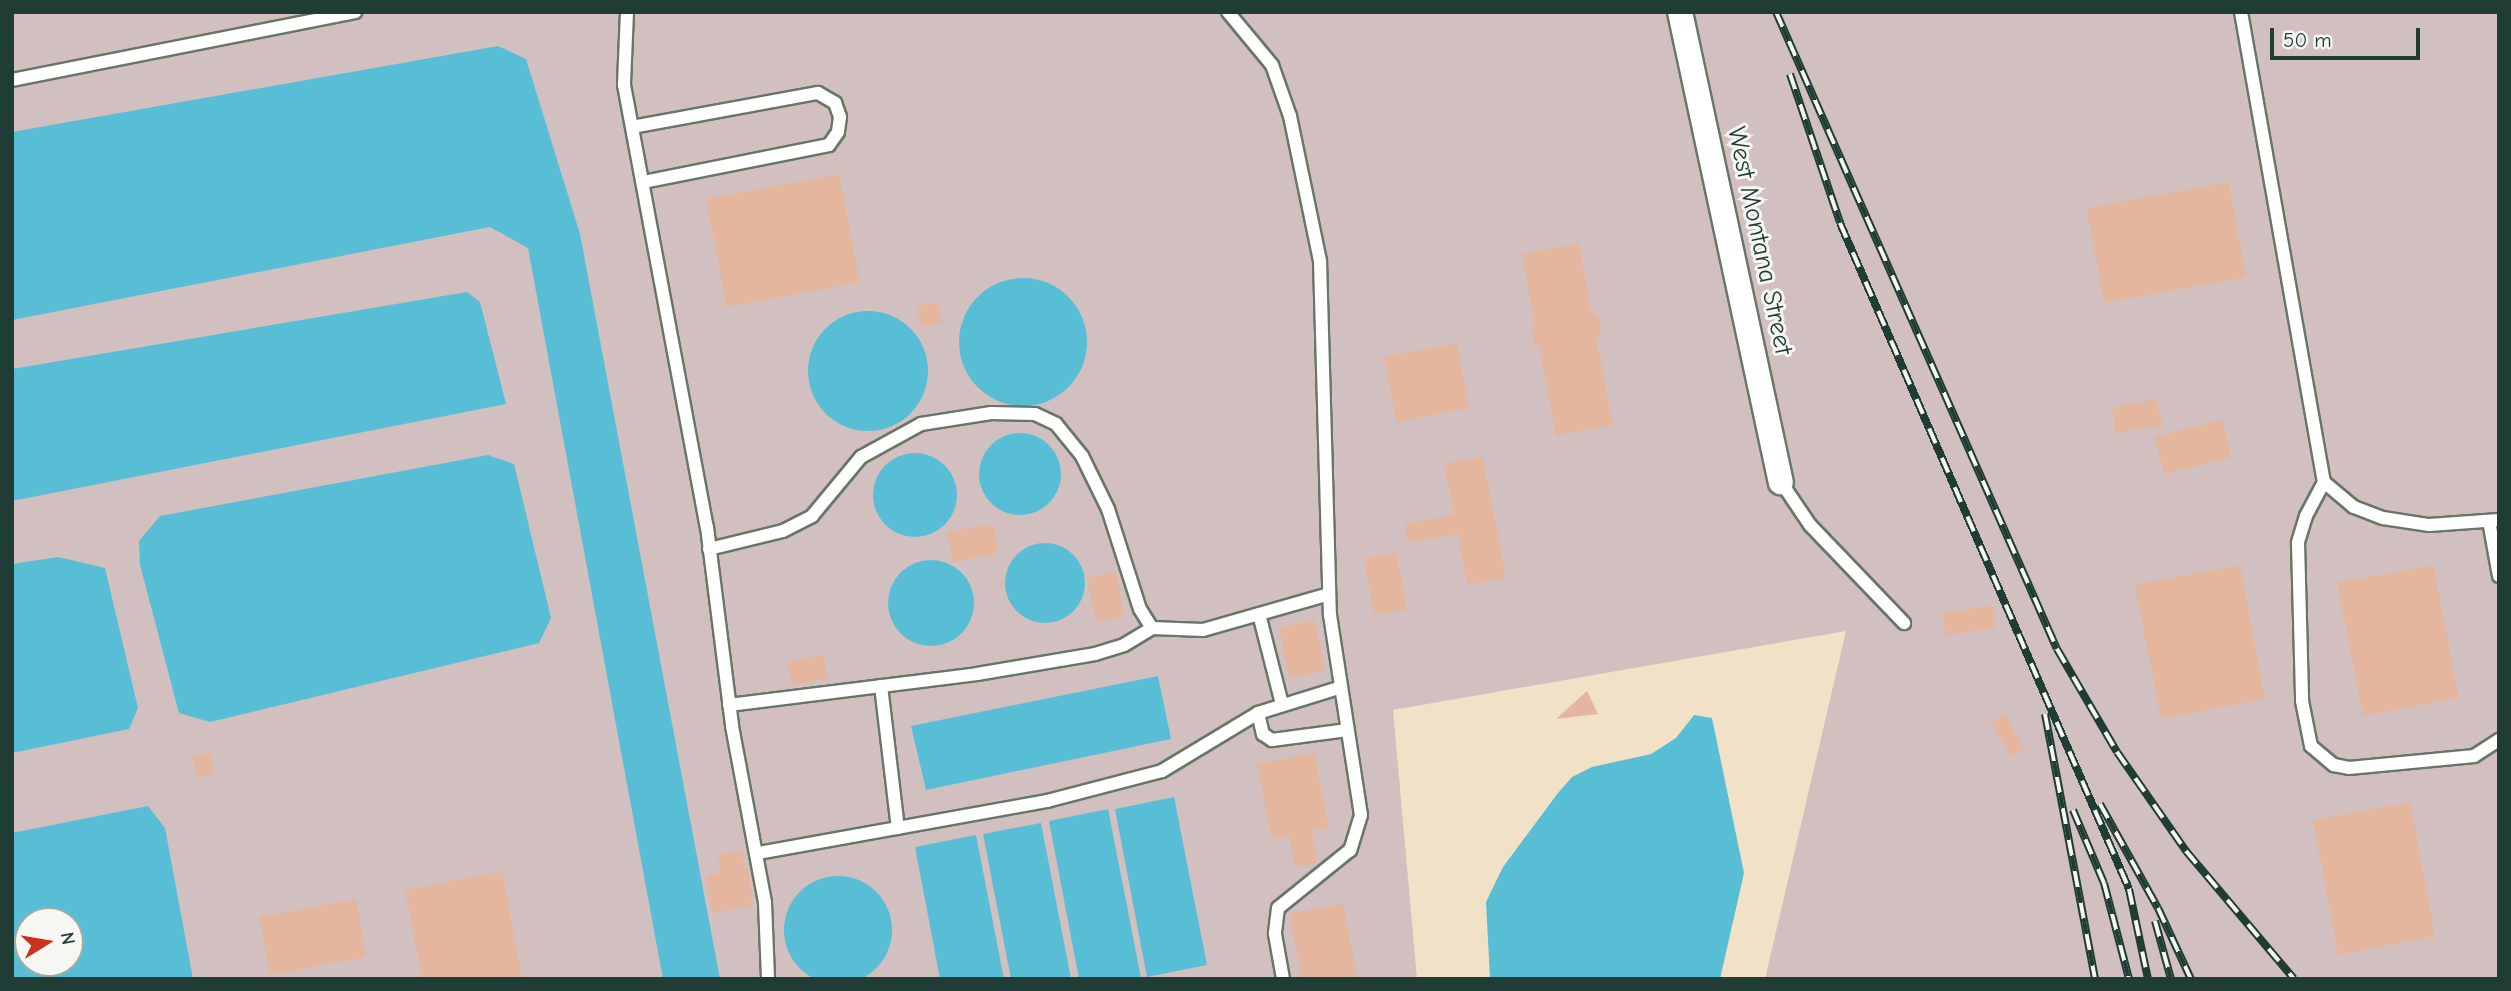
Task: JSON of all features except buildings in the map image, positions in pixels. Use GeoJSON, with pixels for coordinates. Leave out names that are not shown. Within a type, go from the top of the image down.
{"type":"FeatureCollection","features":[{"type":"Feature","properties":{"kind":"street","name":"West Montana Street"},"geometry":{"type":"LineString","coordinates":[[1680,12],[1781,482]]}},
{"type":"Feature","properties":{"kind":"lane"},"geometry":{"type":"LineString","coordinates":[[12,80],[355,12]]}},
{"type":"Feature","properties":{"kind":"lane"},"geometry":{"type":"LineString","coordinates":[[627,12],[624,85],[709,548],[729,705],[758,853],[768,979]]}},
{"type":"Feature","properties":{"kind":"lane"},"geometry":{"type":"LineString","coordinates":[[1228,12],[1272,65],[1290,116],[1320,261],[1329,594],[1339,688],[1359,792],[1359,832],[1350,850],[1328,872],[1278,908],[1275,934],[1283,979]]}},
{"type":"Feature","properties":{"kind":"lane"},"geometry":{"type":"LineString","coordinates":[[2241,12],[2324,482],[2306,516],[2298,543],[2302,701],[2311,746],[2334,765],[2349,768],[2474,756],[2499,740]]}},
{"type":"Feature","properties":{"kind":"lane"},"geometry":{"type":"LineString","coordinates":[[632,127],[818,93],[835,103],[840,117],[838,132],[829,145],[643,182]]}},
{"type":"Feature","properties":{"kind":"lane"},"geometry":{"type":"LineString","coordinates":[[709,548],[783,531],[812,516],[861,457],[921,424],[990,413],[1035,414],[1056,424],[1082,456],[1112,519],[1140,609],[1152,628]]}},
{"type":"Feature","properties":{"kind":"lane"},"geometry":{"type":"LineString","coordinates":[[1781,482],[1810,525],[1904,623]]}},
{"type":"Feature","properties":{"kind":"lane"},"geometry":{"type":"LineString","coordinates":[[2324,482],[2354,508],[2383,518],[2429,525],[2494,521],[2499,576]]}},
{"type":"Feature","properties":{"kind":"lane"},"geometry":{"type":"LineString","coordinates":[[729,705],[881,686],[1095,654],[1124,645],[1152,628],[1203,630],[1329,594]]}},
{"type":"Feature","properties":{"kind":"lane"},"geometry":{"type":"LineString","coordinates":[[1259,614],[1282,704]]}},
{"type":"Feature","properties":{"kind":"lane"},"geometry":{"type":"LineString","coordinates":[[881,686],[898,828]]}},
{"type":"Feature","properties":{"kind":"lane"},"geometry":{"type":"LineString","coordinates":[[758,853],[1046,801],[1162,771],[1258,713],[1339,688]]}},
{"type":"Feature","properties":{"kind":"lane"},"geometry":{"type":"LineString","coordinates":[[1258,713],[1263,734],[1272,740],[1348,730]]}},
{"type":"Feature","properties":{"kind":"shaded area"},"geometry":{"type":"Polygon","coordinates":[[[12,12],[2499,12],[2499,979],[1765,979],[1846,631],[1393,710],[1417,979],[12,979],[12,12]]]}},
{"type":"Feature","properties":{"kind":"water"},"geometry":{"type":"Polygon","coordinates":[[[498,46],[526,59],[580,234],[720,979],[663,979],[528,248],[490,227],[12,320],[12,132],[498,46]]]}},
{"type":"Feature","properties":{"kind":"water"},"geometry":{"type":"Polygon","coordinates":[[[1023,278],[1048,283],[1068,297],[1082,317],[1087,342],[1082,367],[1068,387],[1048,401],[1023,406],[998,401],[978,387],[964,367],[959,342],[964,317],[978,297],[998,283],[1023,278]]]}},
{"type":"Feature","properties":{"kind":"water"},"geometry":{"type":"Polygon","coordinates":[[[467,292],[480,302],[506,404],[12,501],[12,369],[467,292]]]}},
{"type":"Feature","properties":{"kind":"water"},"geometry":{"type":"Polygon","coordinates":[[[868,311],[891,315],[911,328],[924,348],[928,371],[924,394],[911,414],[891,427],[868,431],[845,427],[825,414],[812,394],[808,371],[812,348],[825,328],[845,315],[868,311]]]}},
{"type":"Feature","properties":{"kind":"water"},"geometry":{"type":"Polygon","coordinates":[[[1020,433],[1036,436],[1049,445],[1058,458],[1061,474],[1058,490],[1049,503],[1036,512],[1020,515],[1004,512],[991,503],[982,490],[979,474],[982,458],[991,445],[1004,436],[1020,433]]]}},
{"type":"Feature","properties":{"kind":"water"},"geometry":{"type":"Polygon","coordinates":[[[907,453],[923,453],[939,460],[950,471],[957,487],[954,511],[945,525],[923,537],[907,537],[891,530],[880,519],[873,503],[873,487],[880,471],[891,460],[907,453]]]}},
{"type":"Feature","properties":{"kind":"water"},"geometry":{"type":"Polygon","coordinates":[[[488,455],[514,464],[551,618],[539,643],[210,722],[179,713],[140,565],[139,541],[160,516],[488,455]]]}},
{"type":"Feature","properties":{"kind":"water"},"geometry":{"type":"Polygon","coordinates":[[[1037,543],[1053,543],[1074,554],[1085,575],[1085,591],[1074,612],[1053,623],[1037,623],[1023,617],[1011,605],[1005,591],[1005,575],[1011,561],[1023,549],[1037,543]]]}},
{"type":"Feature","properties":{"kind":"water"},"geometry":{"type":"Polygon","coordinates":[[[58,557],[105,568],[138,708],[129,729],[12,753],[12,564],[58,557]]]}},
{"type":"Feature","properties":{"kind":"water"},"geometry":{"type":"Polygon","coordinates":[[[923,560],[939,560],[962,572],[971,586],[974,603],[971,620],[962,634],[939,646],[923,646],[907,639],[895,627],[888,611],[888,595],[895,579],[907,567],[923,560]]]}},
{"type":"Feature","properties":{"kind":"water"},"geometry":{"type":"Polygon","coordinates":[[[1158,676],[1171,739],[926,790],[911,726],[1158,676]]]}},
{"type":"Feature","properties":{"kind":"water"},"geometry":{"type":"Polygon","coordinates":[[[1694,715],[1712,718],[1744,873],[1720,979],[1490,979],[1486,902],[1503,867],[1558,793],[1572,777],[1592,767],[1651,754],[1676,738],[1694,715]]]}},
{"type":"Feature","properties":{"kind":"water"},"geometry":{"type":"Polygon","coordinates":[[[1174,797],[1207,965],[1147,977],[1115,809],[1174,797]]]}},
{"type":"Feature","properties":{"kind":"water"},"geometry":{"type":"Polygon","coordinates":[[[148,806],[165,828],[193,979],[12,979],[12,833],[148,806]]]}},
{"type":"Feature","properties":{"kind":"water"},"geometry":{"type":"Polygon","coordinates":[[[1108,809],[1141,978],[1138,979],[1079,979],[1049,821],[1108,809]]]}},
{"type":"Feature","properties":{"kind":"water"},"geometry":{"type":"Polygon","coordinates":[[[1041,823],[1071,979],[1011,979],[983,834],[1041,823]]]}},
{"type":"Feature","properties":{"kind":"water"},"geometry":{"type":"Polygon","coordinates":[[[976,835],[1004,979],[940,979],[915,847],[976,835]]]}},
{"type":"Feature","properties":{"kind":"water"},"geometry":{"type":"Polygon","coordinates":[[[838,876],[859,880],[876,892],[888,909],[892,930],[888,951],[876,968],[859,980],[838,984],[817,980],[800,968],[788,951],[784,930],[788,909],[800,892],[817,880],[838,876]]]}},
{"type":"Feature","properties":{"kind":"railway"},"geometry":{"type":"LineString","coordinates":[[1776,12],[2057,649],[2117,752],[2186,851],[2294,979]]}},
{"type":"Feature","properties":{"kind":"railway"},"geometry":{"type":"LineString","coordinates":[[1790,74],[1840,223],[2129,889],[2148,979]]}},
{"type":"Feature","properties":{"kind":"railway"},"geometry":{"type":"LineString","coordinates":[[2045,714],[2095,979]]}},
{"type":"Feature","properties":{"kind":"railway"},"geometry":{"type":"LineString","coordinates":[[2100,804],[2158,908],[2191,979]]}},
{"type":"Feature","properties":{"kind":"railway"},"geometry":{"type":"LineString","coordinates":[[2073,810],[2104,883],[2129,979]]}},
{"type":"Feature","properties":{"kind":"railway"},"geometry":{"type":"LineString","coordinates":[[2155,921],[2171,979]]}}]}
